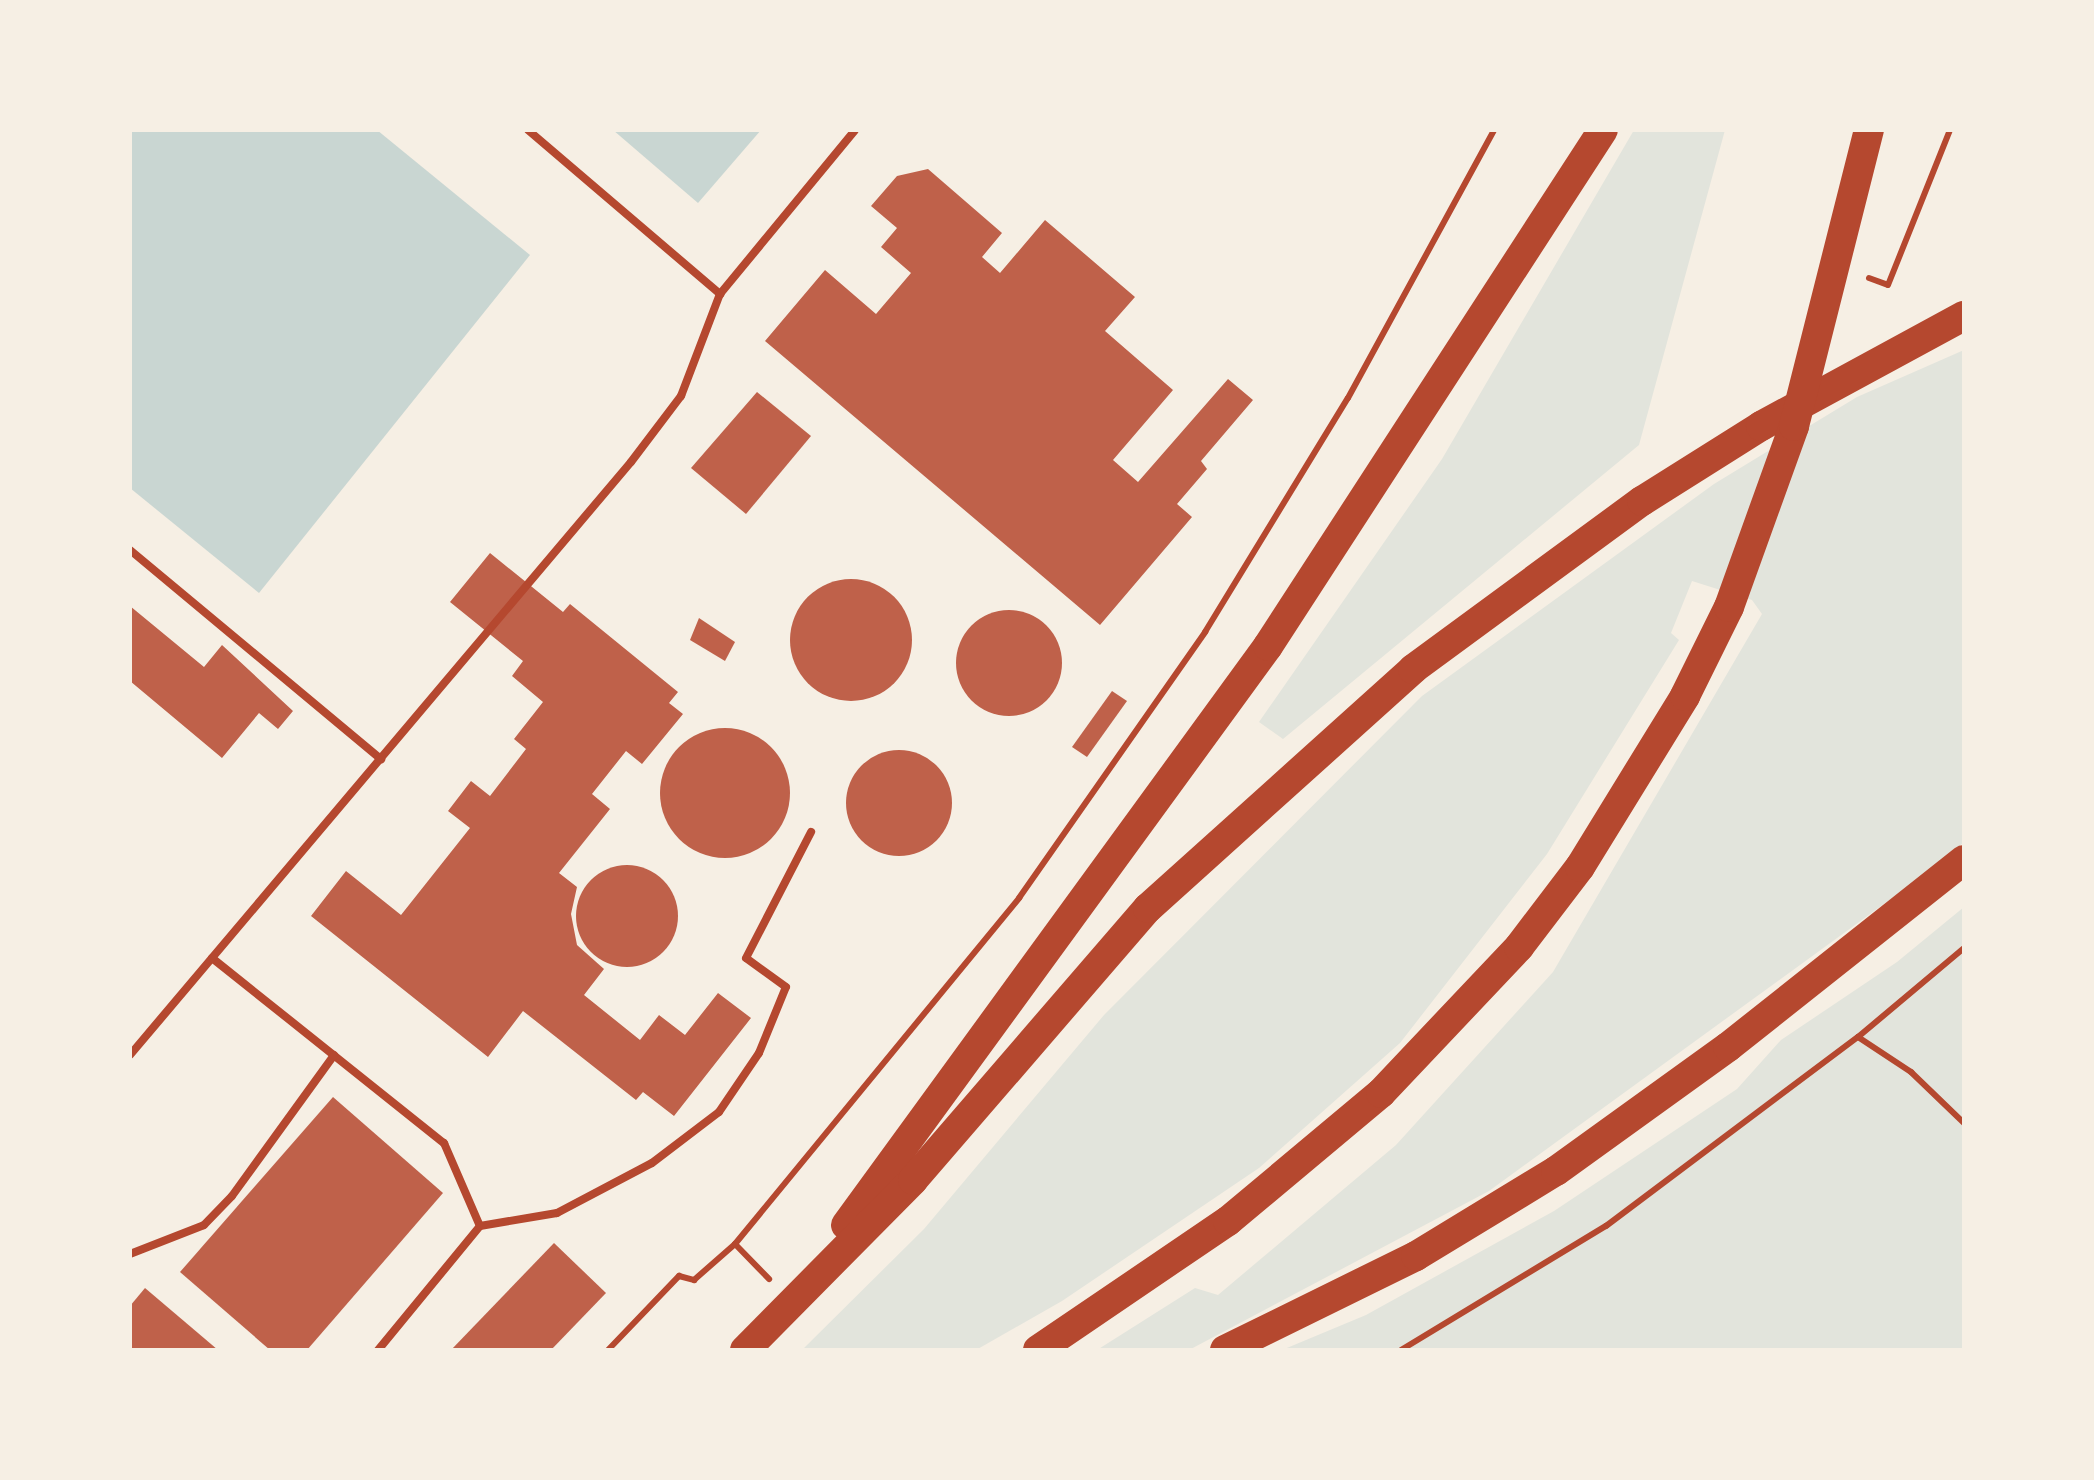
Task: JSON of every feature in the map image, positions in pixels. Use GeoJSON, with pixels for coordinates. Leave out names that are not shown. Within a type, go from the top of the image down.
{"type":"FeatureCollection","features":[{"type":"Feature","properties":{"kind":"highway"},"geometry":{"type":"LineString","coordinates":[[733,1350],[784,1296],[934,1111],[1268,646],[1604,130]]}},
{"type":"Feature","properties":{"kind":"highway"},"geometry":{"type":"LineString","coordinates":[[1038,1350],[1228,1221],[1381,1093],[1452,1022],[1598,839],[1686,696],[1729,607],[1794,426],[1869,130]]}},
{"type":"Feature","properties":{"kind":"highway"},"geometry":{"type":"LineString","coordinates":[[745,1350],[913,1180],[1148,908],[1412,669],[1642,502],[1761,426],[1964,316]]}},
{"type":"Feature","properties":{"kind":"highway"},"geometry":{"type":"LineString","coordinates":[[1226,1350],[1416,1256],[1556,1171],[1728,1047],[1964,860]]}},
{"type":"Feature","properties":{"kind":"lane"},"geometry":{"type":"LineString","coordinates":[[528,130],[720,294]]}},
{"type":"Feature","properties":{"kind":"lane"},"geometry":{"type":"LineString","coordinates":[[130,1056],[681,396],[720,294],[855,130]]}},
{"type":"Feature","properties":{"kind":"lane"},"geometry":{"type":"LineString","coordinates":[[130,550],[381,760]]}},
{"type":"Feature","properties":{"kind":"lane"},"geometry":{"type":"LineString","coordinates":[[378,1350],[480,1226],[557,1213],[652,1162],[719,1112],[759,1052],[786,987],[746,958],[810,832]]}},
{"type":"Feature","properties":{"kind":"lane"},"geometry":{"type":"LineString","coordinates":[[212,958],[444,1143],[480,1226]]}},
{"type":"Feature","properties":{"kind":"lane"},"geometry":{"type":"LineString","coordinates":[[130,1254],[176,1240],[213,1216],[334,1055]]}},
{"type":"Feature","properties":{"kind":"path"},"geometry":{"type":"LineString","coordinates":[[608,1350],[680,1276],[694,1280],[735,1244],[1019,898],[1204,632],[1348,398],[1494,130]]}},
{"type":"Feature","properties":{"kind":"path"},"geometry":{"type":"LineString","coordinates":[[1888,285],[1950,130]]}},
{"type":"Feature","properties":{"kind":"path"},"geometry":{"type":"LineString","coordinates":[[1401,1350],[1606,1226],[1858,1037],[1964,948]]}},
{"type":"Feature","properties":{"kind":"path"},"geometry":{"type":"LineString","coordinates":[[1858,1037],[1911,1072],[1964,1123]]}},
{"type":"Feature","properties":{"kind":"path"},"geometry":{"type":"LineString","coordinates":[[735,1244],[784,1296]]}},
{"type":"Feature","properties":{"kind":"shaded area"},"geometry":{"type":"Polygon","coordinates":[[[130,130],[377,130],[530,255],[259,593],[130,488],[130,130]]]}},
{"type":"Feature","properties":{"kind":"shaded area"},"geometry":{"type":"Polygon","coordinates":[[[613,130],[761,130],[698,203],[613,130]]]}},
{"type":"Feature","properties":{"kind":"shaded area"},"geometry":{"type":"Polygon","coordinates":[[[1634,130],[1725,130],[1639,445],[1283,739],[1259,722],[1442,459],[1634,130]]]}},
{"type":"Feature","properties":{"kind":"shaded area"},"geometry":{"type":"Polygon","coordinates":[[[1964,350],[1964,842],[1947,858],[1489,1191],[1189,1350],[1097,1350],[1195,1288],[1218,1295],[1396,1145],[1553,972],[1762,614],[1752,600],[1692,581],[1671,633],[1679,640],[1547,854],[1400,1043],[1259,1168],[1062,1301],[976,1350],[802,1350],[924,1229],[1104,1015],[1422,696],[1714,484],[1857,397],[1964,350]]]}},
{"type":"Feature","properties":{"kind":"shaded area"},"geometry":{"type":"Polygon","coordinates":[[[1964,907],[1964,1350],[1282,1350],[1366,1315],[1554,1211],[1737,1089],[1781,1040],[1897,962],[1964,907]]]}},
{"type":"Feature","properties":{"kind":"building"},"geometry":{"type":"Polygon","coordinates":[[[928,169],[1002,233],[982,257],[1000,273],[1045,220],[1135,297],[1105,331],[1173,390],[1113,460],[1138,482],[1228,379],[1253,400],[1201,461],[1207,469],[1177,504],[1192,517],[1100,625],[765,341],[825,270],[876,314],[911,273],[881,247],[897,228],[871,206],[897,176],[928,169]]]}},
{"type":"Feature","properties":{"kind":"building"},"geometry":{"type":"Polygon","coordinates":[[[757,392],[811,436],[746,514],[691,468],[757,392]]]}},
{"type":"Feature","properties":{"kind":"building"},"geometry":{"type":"Polygon","coordinates":[[[490,553],[563,612],[570,604],[678,692],[669,703],[683,714],[642,764],[626,751],[592,794],[610,809],[559,873],[577,887],[571,914],[577,945],[604,969],[584,995],[640,1040],[659,1015],[685,1035],[718,993],[751,1018],[674,1116],[643,1092],[636,1100],[523,1011],[488,1057],[311,916],[346,871],[401,915],[470,828],[448,811],[471,781],[490,796],[526,749],[514,739],[543,702],[512,676],[523,661],[450,602],[490,553]]]}},
{"type":"Feature","properties":{"kind":"building"},"geometry":{"type":"Polygon","coordinates":[[[851,579],[874,583],[894,597],[908,617],[912,640],[908,663],[894,683],[874,697],[851,701],[828,697],[808,683],[794,663],[790,640],[794,617],[808,597],[828,583],[851,579]]]}},
{"type":"Feature","properties":{"kind":"building"},"geometry":{"type":"Polygon","coordinates":[[[130,606],[204,667],[222,645],[293,711],[278,729],[259,713],[222,758],[130,681],[130,606]]]}},
{"type":"Feature","properties":{"kind":"building"},"geometry":{"type":"Polygon","coordinates":[[[1009,610],[1029,614],[1046,626],[1058,643],[1062,663],[1058,683],[1046,700],[1029,712],[1009,716],[989,712],[972,700],[960,683],[956,663],[960,643],[972,626],[989,614],[1009,610]]]}},
{"type":"Feature","properties":{"kind":"building"},"geometry":{"type":"Polygon","coordinates":[[[699,618],[735,642],[725,661],[690,640],[699,618]]]}},
{"type":"Feature","properties":{"kind":"building"},"geometry":{"type":"Polygon","coordinates":[[[1112,691],[1127,701],[1087,757],[1072,747],[1112,691]]]}},
{"type":"Feature","properties":{"kind":"building"},"geometry":{"type":"Polygon","coordinates":[[[725,728],[750,733],[771,747],[785,768],[790,793],[785,818],[771,839],[750,853],[725,858],[700,853],[679,839],[665,818],[660,793],[665,768],[679,747],[700,733],[725,728]]]}},
{"type":"Feature","properties":{"kind":"building"},"geometry":{"type":"Polygon","coordinates":[[[899,750],[919,754],[936,766],[948,783],[952,803],[948,823],[936,840],[919,852],[899,856],[879,852],[862,840],[850,823],[846,803],[850,783],[862,766],[879,754],[899,750]]]}},
{"type":"Feature","properties":{"kind":"building"},"geometry":{"type":"Polygon","coordinates":[[[627,865],[656,873],[670,887],[678,916],[670,945],[656,959],[627,967],[598,959],[584,945],[576,916],[584,887],[598,873],[627,865]]]}},
{"type":"Feature","properties":{"kind":"building"},"geometry":{"type":"Polygon","coordinates":[[[333,1097],[443,1193],[307,1350],[270,1350],[180,1272],[333,1097]]]}},
{"type":"Feature","properties":{"kind":"building"},"geometry":{"type":"Polygon","coordinates":[[[554,1243],[606,1293],[551,1350],[451,1350],[554,1243]]]}},
{"type":"Feature","properties":{"kind":"building"},"geometry":{"type":"Polygon","coordinates":[[[145,1288],[218,1350],[130,1350],[130,1306],[145,1288]]]}}]}
